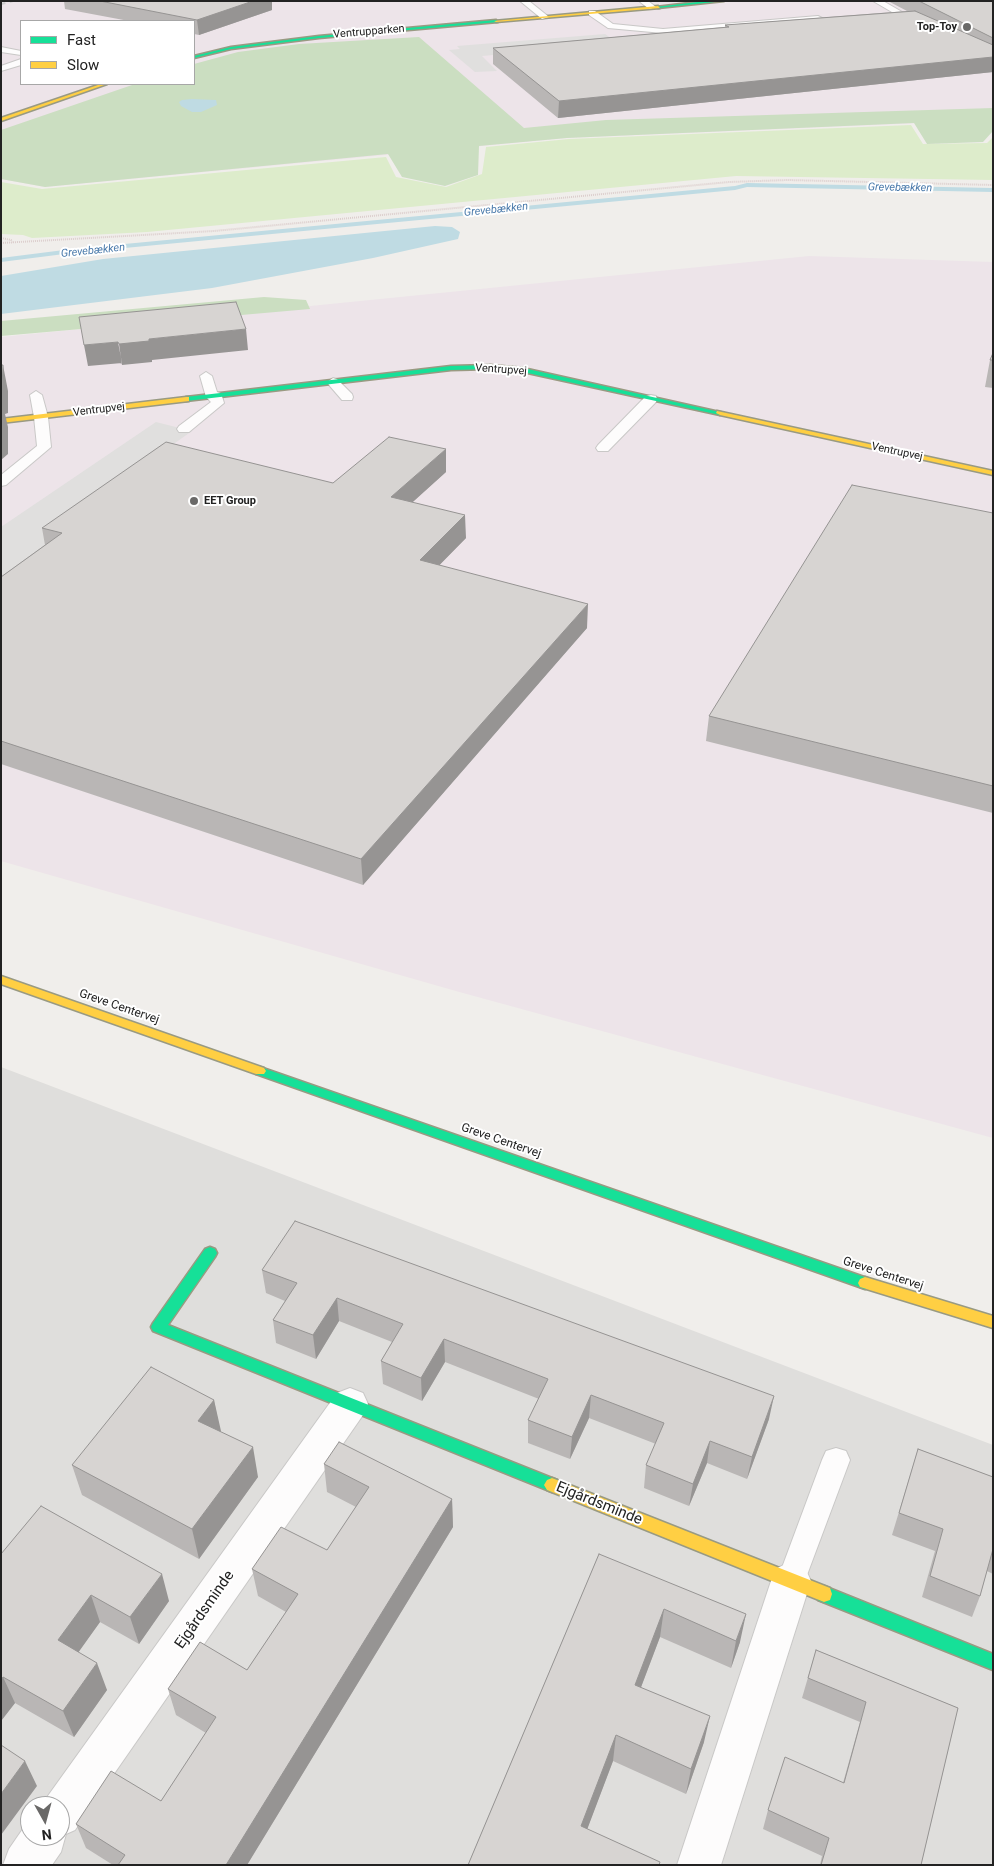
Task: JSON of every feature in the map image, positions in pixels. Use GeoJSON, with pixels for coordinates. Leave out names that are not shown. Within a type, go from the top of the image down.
{"type":"FeatureCollection","features":[{"type":"Feature","properties":{"kind":"street","name":"Ventrupparken"},"geometry":{"type":"LineString","coordinates":[[195,57],[231,48],[291,40],[592,13],[647,4],[722,1]]}},
{"type":"Feature","properties":{"kind":"street"},"geometry":{"type":"LineString","coordinates":[[1,120],[103,85]]}},
{"type":"Feature","properties":{"kind":"street","name":"Ventrupvej"},"geometry":{"type":"LineString","coordinates":[[1,421],[451,368],[490,367],[523,370],[993,473]]}},
{"type":"Feature","properties":{"kind":"street","name":"Greve Centervej"},"geometry":{"type":"LineString","coordinates":[[1,980],[876,1287],[993,1322]]}},
{"type":"Feature","properties":{"kind":"street","name":"Ejgårdsminde"},"geometry":{"type":"LineString","coordinates":[[210,1254],[158,1327],[993,1662]]}},
{"type":"Feature","properties":{"kind":"street","name":"Ejgårdsminde"},"geometry":{"type":"LineString","coordinates":[[70,1801],[350,1404]]}},
{"type":"Feature","properties":{"kind":"street"},"geometry":{"type":"LineString","coordinates":[[699,1865],[791,1581]]}},
{"type":"Feature","properties":{"kind":"street"},"geometry":{"type":"LineString","coordinates":[[25,1865],[38,1846]]}},
{"type":"Feature","properties":{"kind":"lane"},"geometry":{"type":"LineString","coordinates":[[524,1],[546,17]]}},
{"type":"Feature","properties":{"kind":"lane"},"geometry":{"type":"LineString","coordinates":[[877,1],[883,6],[925,27]]}},
{"type":"Feature","properties":{"kind":"lane"},"geometry":{"type":"LineString","coordinates":[[592,13],[611,26],[663,31],[818,18]]}},
{"type":"Feature","properties":{"kind":"lane"},"geometry":{"type":"LineString","coordinates":[[1,40],[20,44]]}},
{"type":"Feature","properties":{"kind":"lane"},"geometry":{"type":"LineString","coordinates":[[1,49],[20,53]]}},
{"type":"Feature","properties":{"kind":"lane"},"geometry":{"type":"LineString","coordinates":[[1,69],[20,62]]}},
{"type":"Feature","properties":{"kind":"lane"},"geometry":{"type":"LineString","coordinates":[[184,429],[218,403],[206,376]]}},
{"type":"Feature","properties":{"kind":"lane"},"geometry":{"type":"LineString","coordinates":[[333,382],[347,397]]}},
{"type":"Feature","properties":{"kind":"lane"},"geometry":{"type":"LineString","coordinates":[[1,482],[44,447],[41,417],[36,395]]}},
{"type":"Feature","properties":{"kind":"lane"},"geometry":{"type":"LineString","coordinates":[[603,448],[651,399]]}},
{"type":"Feature","properties":{"kind":"lane"},"geometry":{"type":"LineString","coordinates":[[791,1581],[836,1460]]}},
{"type":"Feature","properties":{"kind":"path"},"geometry":{"type":"LineString","coordinates":[[1,243],[214,231],[729,182],[788,180],[993,185]]}},
{"type":"Feature","properties":{"kind":"path"},"geometry":{"type":"LineString","coordinates":[[1,238],[11,240],[12,243]]}},
{"type":"Feature","properties":{"kind":"shaded area"},"geometry":{"type":"Polygon","coordinates":[[[1,1],[993,1],[993,120],[567,138],[45,187],[1,179],[1,1]]]}},
{"type":"Feature","properties":{"kind":"shaded area"},"geometry":{"type":"Polygon","coordinates":[[[605,34],[619,44],[482,56],[497,71],[475,72],[449,50],[460,49],[457,46],[605,34]]]}},
{"type":"Feature","properties":{"kind":"shaded area"},"geometry":{"type":"Polygon","coordinates":[[[809,256],[993,262],[993,1138],[463,993],[1,861],[1,337],[809,256]]]}},
{"type":"Feature","properties":{"kind":"shaded area"},"geometry":{"type":"Polygon","coordinates":[[[156,422],[192,431],[131,474],[1,582],[1,527],[156,422]]]}},
{"type":"Feature","properties":{"kind":"shaded area"},"geometry":{"type":"Polygon","coordinates":[[[1,1067],[993,1445],[993,1865],[1,1865],[1,1067]]]}},
{"type":"Feature","properties":{"kind":"green space"},"geometry":{"type":"Polygon","coordinates":[[[419,37],[524,128],[606,120],[993,108],[993,131],[983,142],[927,144],[914,123],[567,138],[479,146],[478,175],[445,186],[402,177],[388,154],[45,187],[1,179],[1,130],[132,85],[195,85],[195,64],[238,52],[299,44],[419,37]]]}},
{"type":"Feature","properties":{"kind":"green space"},"geometry":{"type":"Polygon","coordinates":[[[911,125],[923,144],[987,143],[993,137],[993,180],[736,176],[147,232],[32,238],[23,235],[1,234],[1,182],[42,189],[386,157],[396,177],[446,187],[482,174],[486,147],[569,139],[911,125]]]}},
{"type":"Feature","properties":{"kind":"green space"},"geometry":{"type":"Polygon","coordinates":[[[264,297],[306,300],[310,309],[1,336],[1,321],[264,297]]]}},
{"type":"Feature","properties":{"kind":"water"},"geometry":{"type":"Polygon","coordinates":[[[192,99],[216,100],[217,105],[201,112],[192,112],[181,106],[179,102],[192,99]]]}},
{"type":"Feature","properties":{"kind":"water"},"geometry":{"type":"Polygon","coordinates":[[[435,226],[452,227],[460,232],[458,239],[373,258],[212,288],[1,314],[1,276],[103,259],[435,226]]]}},
{"type":"Feature","properties":{"kind":"building"},"geometry":{"type":"Polygon","coordinates":[[[100,1],[253,1],[197,20],[100,1]]]}},
{"type":"Feature","properties":{"kind":"building"},"geometry":{"type":"Polygon","coordinates":[[[919,1],[993,1],[993,38],[919,1]]]}},
{"type":"Feature","properties":{"kind":"building"},"geometry":{"type":"Polygon","coordinates":[[[915,11],[993,45],[993,57],[559,101],[493,48],[729,27],[725,25],[915,11]]]}},
{"type":"Feature","properties":{"kind":"building"},"geometry":{"type":"Polygon","coordinates":[[[236,302],[246,329],[119,344],[118,342],[84,345],[79,317],[236,302]]]}},
{"type":"Feature","properties":{"kind":"building"},"geometry":{"type":"Polygon","coordinates":[[[1,365],[3,365],[2,387],[1,387],[1,365]]]}},
{"type":"Feature","properties":{"kind":"building"},"geometry":{"type":"Polygon","coordinates":[[[1,400],[2,427],[1,428],[1,400]]]}},
{"type":"Feature","properties":{"kind":"building"},"geometry":{"type":"Polygon","coordinates":[[[389,437],[446,449],[391,497],[465,515],[420,560],[588,604],[361,859],[1,741],[1,577],[62,533],[42,528],[166,442],[333,483],[389,437]]]}},
{"type":"Feature","properties":{"kind":"building"},"geometry":{"type":"Polygon","coordinates":[[[852,485],[993,513],[993,786],[709,716],[852,485]]]}},
{"type":"Feature","properties":{"kind":"building"},"geometry":{"type":"Polygon","coordinates":[[[295,1221],[774,1396],[752,1457],[710,1441],[693,1484],[646,1465],[664,1423],[591,1395],[572,1437],[528,1420],[548,1379],[444,1339],[421,1378],[381,1361],[403,1324],[337,1298],[313,1335],[273,1320],[297,1283],[262,1270],[295,1221]]]}},
{"type":"Feature","properties":{"kind":"building"},"geometry":{"type":"Polygon","coordinates":[[[151,1367],[214,1400],[198,1421],[253,1447],[192,1529],[72,1465],[151,1367]]]}},
{"type":"Feature","properties":{"kind":"building"},"geometry":{"type":"Polygon","coordinates":[[[339,1442],[452,1499],[226,1865],[118,1865],[125,1855],[76,1824],[111,1771],[161,1801],[216,1717],[168,1689],[200,1642],[247,1670],[298,1594],[252,1569],[281,1527],[327,1550],[369,1487],[324,1464],[339,1442]]]}},
{"type":"Feature","properties":{"kind":"building"},"geometry":{"type":"Polygon","coordinates":[[[918,1449],[993,1477],[993,1549],[980,1596],[930,1576],[943,1529],[899,1513],[918,1449]]]}},
{"type":"Feature","properties":{"kind":"building"},"geometry":{"type":"Polygon","coordinates":[[[41,1506],[162,1574],[130,1617],[91,1595],[58,1640],[97,1663],[63,1711],[3,1677],[1,1680],[1,1554],[41,1506]]]}},
{"type":"Feature","properties":{"kind":"building"},"geometry":{"type":"Polygon","coordinates":[[[599,1554],[746,1614],[736,1641],[664,1609],[635,1685],[710,1716],[691,1769],[616,1735],[581,1826],[660,1862],[659,1865],[468,1865],[599,1554]]]}},
{"type":"Feature","properties":{"kind":"building"},"geometry":{"type":"Polygon","coordinates":[[[816,1650],[958,1708],[921,1865],[821,1865],[829,1838],[768,1810],[785,1757],[844,1783],[866,1702],[808,1678],[816,1650]]]}},
{"type":"Feature","properties":{"kind":"building"},"geometry":{"type":"Polygon","coordinates":[[[1,1745],[25,1761],[1,1794],[1,1745]]]}},
{"type":"Feature","properties":{"kind":"waterway","name":"Grevebækken"},"geometry":{"type":"LineString","coordinates":[[1,260],[72,251],[735,188],[747,185],[993,190]]}},
{"type":"Feature","properties":{"kind":"railway"},"geometry":{"type":"LineString","coordinates":[[1,4],[13,1]]}},
{"type":"Feature","properties":{"kind":"traffic: fast"},"geometry":{"type":"LineString","coordinates":[[658,7],[722,1]]}},
{"type":"Feature","properties":{"kind":"traffic: fast"},"geometry":{"type":"LineString","coordinates":[[195,57],[231,48],[319,37],[496,21]]}},
{"type":"Feature","properties":{"kind":"traffic: fast"},"geometry":{"type":"LineString","coordinates":[[186,399],[451,368],[490,367],[523,370],[720,413]]}},
{"type":"Feature","properties":{"kind":"traffic: fast"},"geometry":{"type":"LineString","coordinates":[[260,1071],[865,1283]]}},
{"type":"Feature","properties":{"kind":"traffic: fast"},"geometry":{"type":"LineString","coordinates":[[210,1253],[158,1327],[552,1485]]}},
{"type":"Feature","properties":{"kind":"traffic: fast"},"geometry":{"type":"LineString","coordinates":[[824,1594],[993,1662]]}},
{"type":"Feature","properties":{"kind":"traffic: slow"},"geometry":{"type":"LineString","coordinates":[[496,21],[658,7]]}},
{"type":"Feature","properties":{"kind":"traffic: slow"},"geometry":{"type":"LineString","coordinates":[[1,120],[102,85]]}},
{"type":"Feature","properties":{"kind":"traffic: slow"},"geometry":{"type":"LineString","coordinates":[[1,421],[186,399]]}},
{"type":"Feature","properties":{"kind":"traffic: slow"},"geometry":{"type":"LineString","coordinates":[[720,413],[993,473]]}},
{"type":"Feature","properties":{"kind":"traffic: slow"},"geometry":{"type":"LineString","coordinates":[[1,980],[260,1071]]}},
{"type":"Feature","properties":{"kind":"traffic: slow"},"geometry":{"type":"LineString","coordinates":[[865,1283],[993,1322]]}},
{"type":"Feature","properties":{"kind":"traffic: slow"},"geometry":{"type":"LineString","coordinates":[[552,1485],[824,1594]]}},
{"type":"Feature","properties":{"kind":"place","name":"Top-Toy"},"geometry":{"type":"Point","coordinates":[967,27]}},
{"type":"Feature","properties":{"kind":"place","name":"EET Group"},"geometry":{"type":"Point","coordinates":[194,501]}}]}
